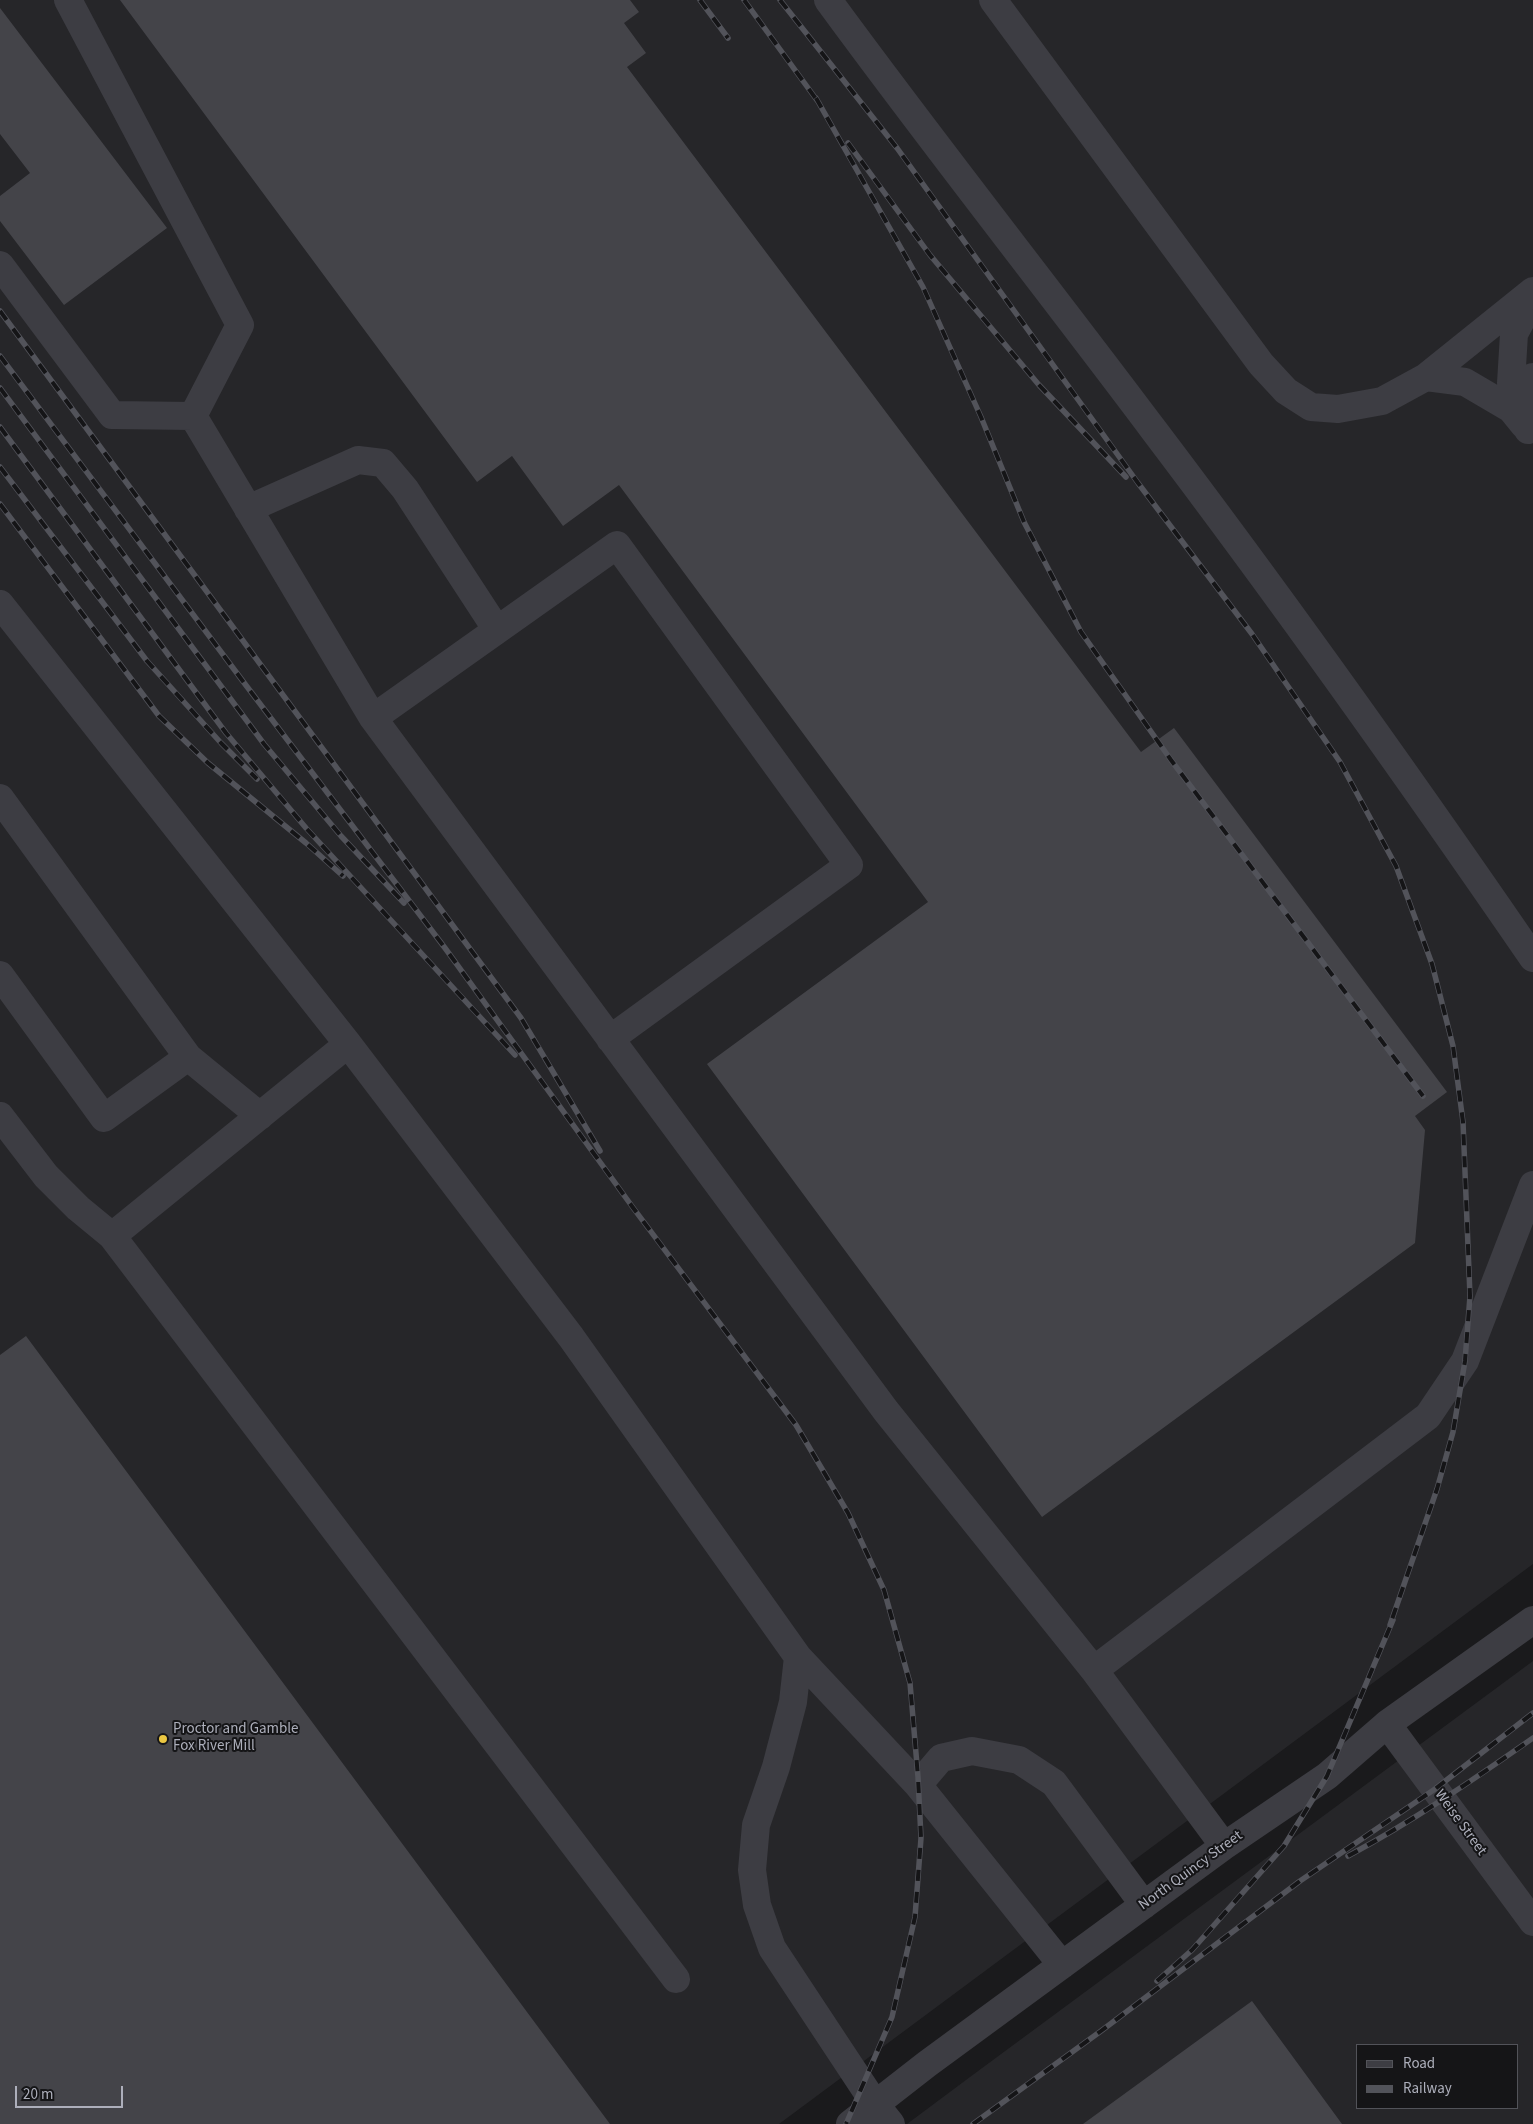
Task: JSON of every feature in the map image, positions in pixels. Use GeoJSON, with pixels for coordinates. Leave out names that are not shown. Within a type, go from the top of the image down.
{"type":"FeatureCollection","features":[{"type":"Feature","properties":{"kind":"street"},"geometry":{"type":"LineString","coordinates":[[68,0],[240,325],[193,416]]}},
{"type":"Feature","properties":{"kind":"street"},"geometry":{"type":"LineString","coordinates":[[828,0],[1005,237],[1153,428],[1269,586],[1533,958]]}},
{"type":"Feature","properties":{"kind":"street"},"geometry":{"type":"LineString","coordinates":[[993,0],[1261,364],[1286,391],[1311,407],[1338,409],[1382,401],[1426,377],[1533,291]]}},
{"type":"Feature","properties":{"kind":"street"},"geometry":{"type":"LineString","coordinates":[[0,265],[112,415],[193,416]]}},
{"type":"Feature","properties":{"kind":"street"},"geometry":{"type":"LineString","coordinates":[[1531,433],[1510,383],[1514,334],[1533,298]]}},
{"type":"Feature","properties":{"kind":"street"},"geometry":{"type":"LineString","coordinates":[[1426,377],[1465,382],[1511,409],[1531,433]]}},
{"type":"Feature","properties":{"kind":"street"},"geometry":{"type":"LineString","coordinates":[[1531,433],[1526,390],[1533,377]]}},
{"type":"Feature","properties":{"kind":"street"},"geometry":{"type":"LineString","coordinates":[[193,416],[373,718],[886,1411],[1094,1670],[1224,1846]]}},
{"type":"Feature","properties":{"kind":"street"},"geometry":{"type":"LineString","coordinates":[[248,509],[358,460],[383,463],[404,489],[497,630]]}},
{"type":"Feature","properties":{"kind":"street"},"geometry":{"type":"LineString","coordinates":[[373,718],[617,545],[849,865],[610,1039]]}},
{"type":"Feature","properties":{"kind":"street"},"geometry":{"type":"LineString","coordinates":[[0,604],[348,1044],[570,1337],[798,1657],[918,1785],[1062,1965]]}},
{"type":"Feature","properties":{"kind":"street"},"geometry":{"type":"LineString","coordinates":[[0,798],[188,1057],[260,1116]]}},
{"type":"Feature","properties":{"kind":"street"},"geometry":{"type":"LineString","coordinates":[[0,975],[104,1118],[188,1057]]}},
{"type":"Feature","properties":{"kind":"street"},"geometry":{"type":"LineString","coordinates":[[112,1236],[348,1044]]}},
{"type":"Feature","properties":{"kind":"street"},"geometry":{"type":"LineString","coordinates":[[0,1116],[46,1176],[78,1208],[112,1236],[676,1980]]}},
{"type":"Feature","properties":{"kind":"street"},"geometry":{"type":"LineString","coordinates":[[1094,1670],[1428,1416],[1465,1362],[1533,1185]]}},
{"type":"Feature","properties":{"kind":"street","name":"North Quincy Street"},"geometry":{"type":"LineString","coordinates":[[850,2124],[883,2114],[1062,1965],[1224,1846],[1327,1776],[1387,1724],[1533,1620]]}},
{"type":"Feature","properties":{"kind":"street"},"geometry":{"type":"LineString","coordinates":[[798,1657],[793,1702],[776,1767],[756,1825],[752,1870],[757,1905],[772,1948],[883,2114]]}},
{"type":"Feature","properties":{"kind":"street","name":"Weise Street"},"geometry":{"type":"LineString","coordinates":[[1387,1724],[1533,1922]]}},
{"type":"Feature","properties":{"kind":"street"},"geometry":{"type":"LineString","coordinates":[[918,1785],[941,1758],[972,1751],[1019,1760],[1054,1783],[1144,1905]]}},
{"type":"Feature","properties":{"kind":"shaded area"},"geometry":{"type":"Polygon","coordinates":[[[0,0],[1533,0],[1533,1564],[779,2124],[0,2124],[0,0]]]}},
{"type":"Feature","properties":{"kind":"shaded area"},"geometry":{"type":"Polygon","coordinates":[[[1533,1661],[1533,2124],[907,2124],[1533,1661]]]}},
{"type":"Feature","properties":{"kind":"building"},"geometry":{"type":"Polygon","coordinates":[[[120,0],[630,0],[639,12],[624,23],[646,53],[627,67],[1141,752],[1174,728],[1447,1092],[1415,1116],[1425,1130],[1415,1243],[1042,1517],[707,1064],[928,902],[619,485],[563,526],[512,456],[477,482],[120,0]]]}},
{"type":"Feature","properties":{"kind":"building"},"geometry":{"type":"Polygon","coordinates":[[[0,8],[167,228],[64,305],[0,221],[0,196],[30,173],[0,134],[0,8]]]}},
{"type":"Feature","properties":{"kind":"building","name":"Proctor and Gamble Fox River Mill"},"geometry":{"type":"Polygon","coordinates":[[[26,1336],[610,2124],[0,2124],[0,1355],[26,1336]]]}},
{"type":"Feature","properties":{"kind":"building"},"geometry":{"type":"Polygon","coordinates":[[[1252,2001],[1342,2124],[1083,2124],[1252,2001]]]}},
{"type":"Feature","properties":{"kind":"railway"},"geometry":{"type":"LineString","coordinates":[[700,0],[728,38]]}},
{"type":"Feature","properties":{"kind":"railway"},"geometry":{"type":"LineString","coordinates":[[744,0],[819,103]]}},
{"type":"Feature","properties":{"kind":"railway"},"geometry":{"type":"LineString","coordinates":[[780,0],[897,148],[1138,483],[1252,634],[1340,762],[1396,866],[1432,964],[1453,1046],[1463,1122],[1470,1296],[1465,1361],[1453,1432],[1437,1489],[1390,1625]]}},
{"type":"Feature","properties":{"kind":"railway"},"geometry":{"type":"LineString","coordinates":[[816,98],[923,287],[981,417],[1024,522],[1081,632],[1171,760],[1423,1096]]}},
{"type":"Feature","properties":{"kind":"railway"},"geometry":{"type":"LineString","coordinates":[[848,143],[930,255],[1039,385],[1126,477]]}},
{"type":"Feature","properties":{"kind":"railway"},"geometry":{"type":"LineString","coordinates":[[0,311],[521,1018],[600,1151]]}},
{"type":"Feature","properties":{"kind":"railway"},"geometry":{"type":"LineString","coordinates":[[0,356],[445,948],[634,1209],[796,1425],[848,1513],[884,1590],[910,1683],[921,1838],[915,1917],[892,2017],[846,2124]]}},
{"type":"Feature","properties":{"kind":"railway"},"geometry":{"type":"LineString","coordinates":[[0,388],[264,744],[341,836],[404,903]]}},
{"type":"Feature","properties":{"kind":"railway"},"geometry":{"type":"LineString","coordinates":[[0,427],[226,733],[306,828],[515,1055]]}},
{"type":"Feature","properties":{"kind":"railway"},"geometry":{"type":"LineString","coordinates":[[0,467],[147,661],[221,743],[257,779]]}},
{"type":"Feature","properties":{"kind":"railway"},"geometry":{"type":"LineString","coordinates":[[0,504],[159,716],[208,763],[306,843],[343,876]]}},
{"type":"Feature","properties":{"kind":"railway"},"geometry":{"type":"LineString","coordinates":[[1157,1981],[1192,1950],[1284,1846],[1327,1776],[1393,1620]]}},
{"type":"Feature","properties":{"kind":"railway"},"geometry":{"type":"LineString","coordinates":[[973,2124],[1101,2031],[1300,1881],[1435,1789],[1533,1713]]}},
{"type":"Feature","properties":{"kind":"railway"},"geometry":{"type":"LineString","coordinates":[[1348,1856],[1465,1785],[1533,1738]]}},
{"type":"Feature","properties":{"kind":"place","name":"Proctor and Gamble Fox River Mill"},"geometry":{"type":"Point","coordinates":[163,1739]}}]}
